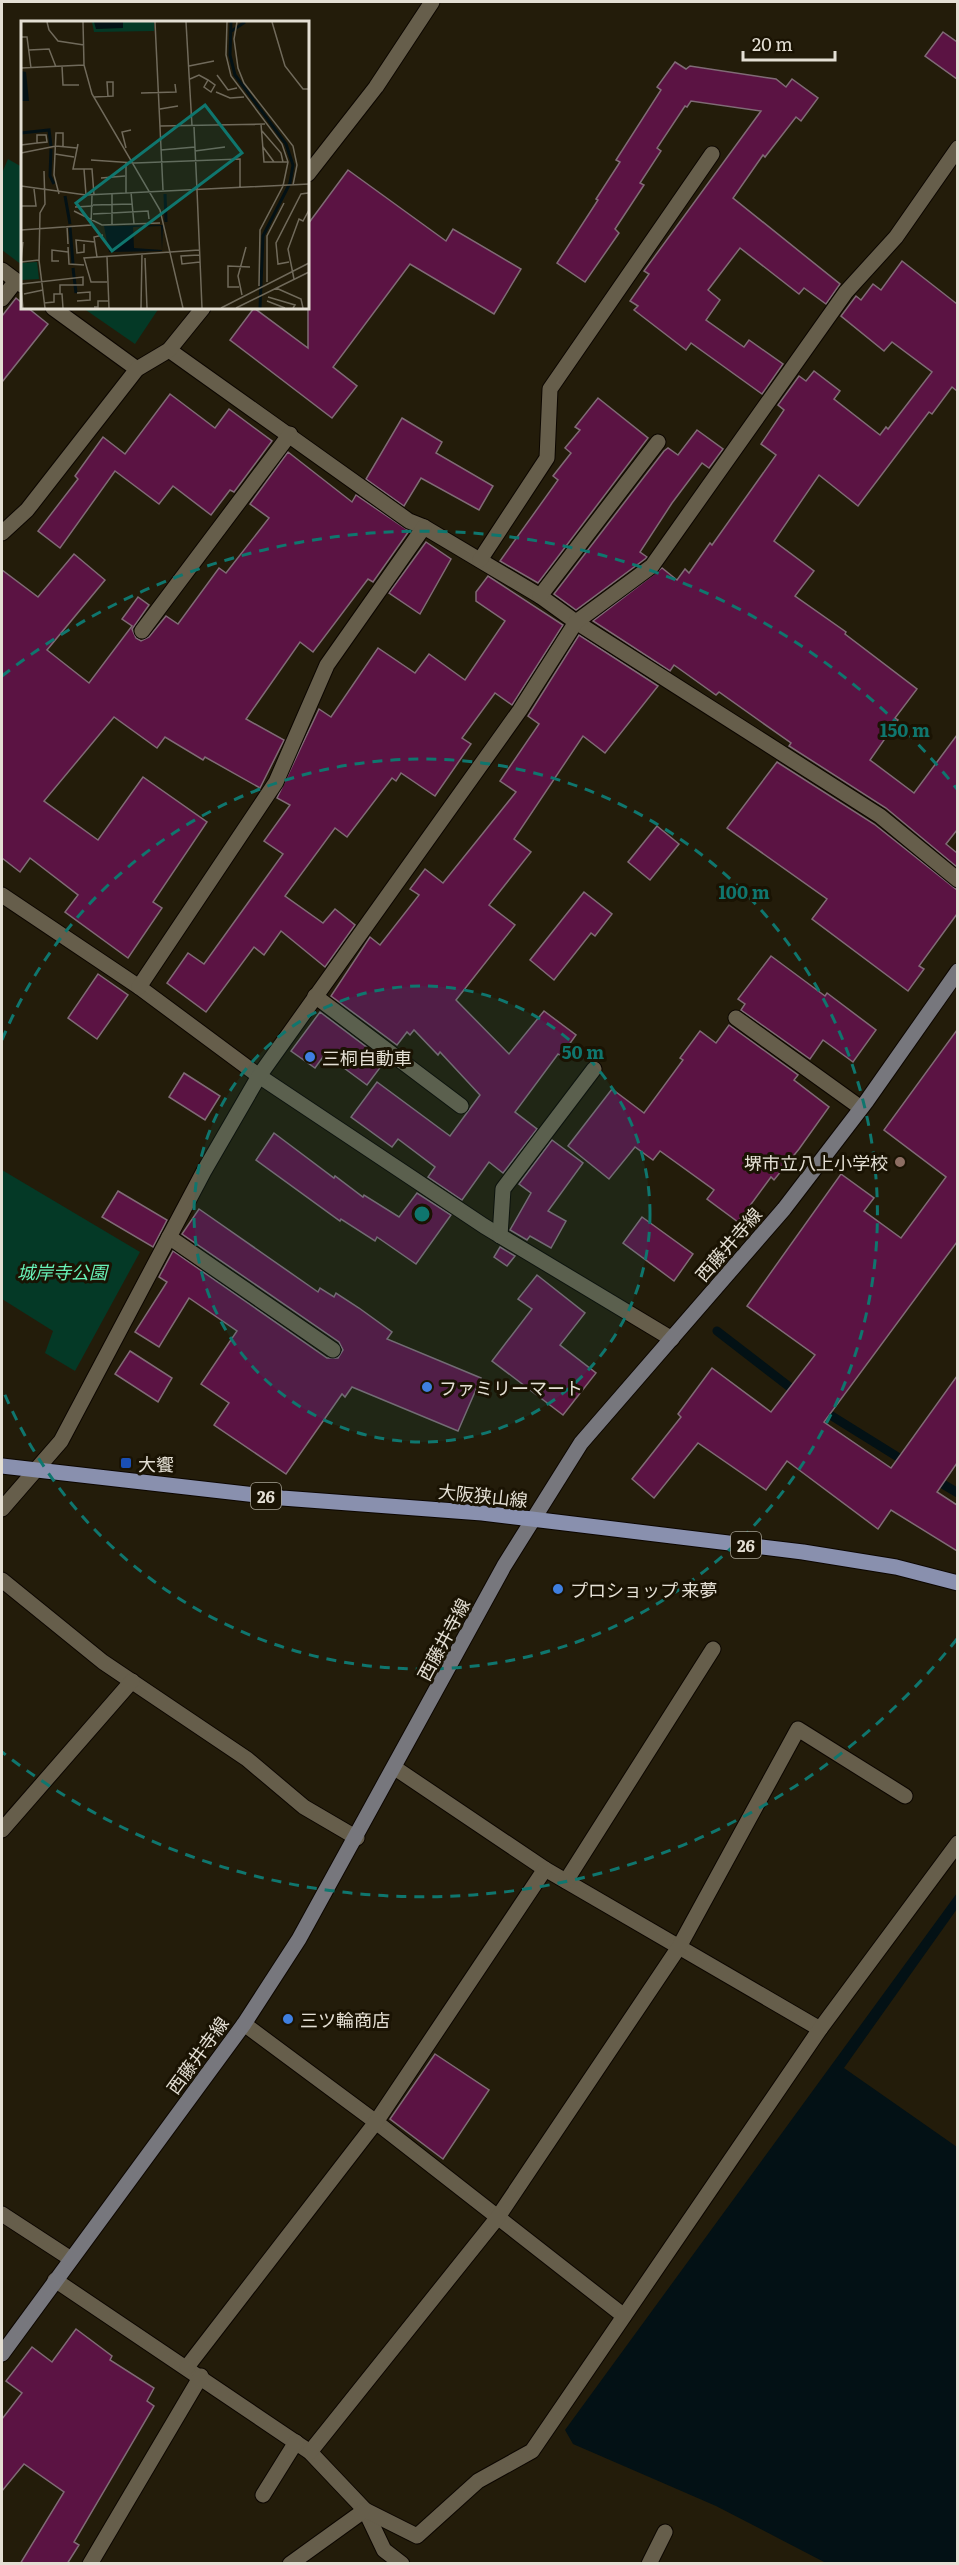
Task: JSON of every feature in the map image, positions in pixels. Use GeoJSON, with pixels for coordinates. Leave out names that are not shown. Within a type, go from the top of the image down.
{"type":"FeatureCollection","features":[{"type":"Feature","properties":{"kind":"main road","name":"西藤井寺線"},"geometry":{"type":"LineString","coordinates":[[2,2354],[244,2024],[299,1939],[357,1838],[531,1519],[581,1443],[784,1209],[861,1108],[957,971]]}},
{"type":"Feature","properties":{"kind":"main road","name":"大阪狭山線"},"geometry":{"type":"LineString","coordinates":[[2,1466],[282,1498],[482,1513],[803,1552],[896,1567],[957,1583]]}},
{"type":"Feature","properties":{"kind":"street"},"geometry":{"type":"LineString","coordinates":[[309,173],[376,87],[432,2]]}},
{"type":"Feature","properties":{"kind":"street"},"geometry":{"type":"LineString","coordinates":[[2,1509],[61,1441],[169,1237],[259,1076],[520,710],[576,622],[651,566],[846,292],[896,237],[957,148]]}},
{"type":"Feature","properties":{"kind":"street"},"geometry":{"type":"LineString","coordinates":[[480,560],[548,458],[550,389],[712,154]]}},
{"type":"Feature","properties":{"kind":"street"},"geometry":{"type":"LineString","coordinates":[[2,270],[20,283],[2,299]]}},
{"type":"Feature","properties":{"kind":"street"},"geometry":{"type":"LineString","coordinates":[[54,309],[137,369]]}},
{"type":"Feature","properties":{"kind":"street"},"geometry":{"type":"LineString","coordinates":[[2,533],[27,510],[137,369],[169,350],[202,309]]}},
{"type":"Feature","properties":{"kind":"street"},"geometry":{"type":"LineString","coordinates":[[169,350],[290,434],[409,521],[424,527],[540,596],[576,622],[880,816],[957,880]]}},
{"type":"Feature","properties":{"kind":"street"},"geometry":{"type":"LineString","coordinates":[[142,631],[290,434]]}},
{"type":"Feature","properties":{"kind":"street"},"geometry":{"type":"LineString","coordinates":[[540,596],[658,442]]}},
{"type":"Feature","properties":{"kind":"street"},"geometry":{"type":"LineString","coordinates":[[139,987],[276,782],[327,665],[424,527]]}},
{"type":"Feature","properties":{"kind":"street"},"geometry":{"type":"LineString","coordinates":[[2,895],[139,987],[259,1076],[500,1236],[672,1339]]}},
{"type":"Feature","properties":{"kind":"street"},"geometry":{"type":"LineString","coordinates":[[315,996],[461,1106]]}},
{"type":"Feature","properties":{"kind":"street"},"geometry":{"type":"LineString","coordinates":[[736,1018],[861,1108]]}},
{"type":"Feature","properties":{"kind":"street"},"geometry":{"type":"LineString","coordinates":[[500,1236],[503,1190],[594,1069]]}},
{"type":"Feature","properties":{"kind":"street"},"geometry":{"type":"LineString","coordinates":[[169,1237],[333,1350]]}},
{"type":"Feature","properties":{"kind":"street"},"geometry":{"type":"LineString","coordinates":[[2,1580],[104,1662],[247,1759],[304,1807],[357,1838]]}},
{"type":"Feature","properties":{"kind":"street"},"geometry":{"type":"LineString","coordinates":[[566,1881],[713,1649]]}},
{"type":"Feature","properties":{"kind":"street"},"geometry":{"type":"LineString","coordinates":[[2,1830],[132,1682]]}},
{"type":"Feature","properties":{"kind":"street"},"geometry":{"type":"LineString","coordinates":[[310,2452],[498,2217],[679,1947],[798,1730],[906,1796]]}},
{"type":"Feature","properties":{"kind":"street"},"geometry":{"type":"LineString","coordinates":[[395,1768],[545,1869],[820,2029]]}},
{"type":"Feature","properties":{"kind":"street"},"geometry":{"type":"LineString","coordinates":[[365,2510],[417,2536],[478,2481],[532,2451],[820,2029],[957,1843]]}},
{"type":"Feature","properties":{"kind":"street"},"geometry":{"type":"LineString","coordinates":[[187,2367],[376,2122],[545,1869]]}},
{"type":"Feature","properties":{"kind":"street"},"geometry":{"type":"LineString","coordinates":[[244,2024],[376,2122],[624,2316]]}},
{"type":"Feature","properties":{"kind":"street"},"geometry":{"type":"LineString","coordinates":[[2,2214],[71,2259]]}},
{"type":"Feature","properties":{"kind":"street"},"geometry":{"type":"LineString","coordinates":[[56,2280],[201,2376],[310,2452],[365,2510],[384,2550],[402,2564]]}},
{"type":"Feature","properties":{"kind":"street"},"geometry":{"type":"LineString","coordinates":[[90,2564],[201,2376]]}},
{"type":"Feature","properties":{"kind":"street"},"geometry":{"type":"LineString","coordinates":[[263,2495],[296,2442]]}},
{"type":"Feature","properties":{"kind":"street"},"geometry":{"type":"LineString","coordinates":[[290,2564],[365,2510]]}},
{"type":"Feature","properties":{"kind":"street"},"geometry":{"type":"LineString","coordinates":[[649,2564],[665,2532]]}},
{"type":"Feature","properties":{"kind":"green space"},"geometry":{"type":"Polygon","coordinates":[[[8,159],[21,166],[21,264],[2,250],[2,173],[8,159]]]}},
{"type":"Feature","properties":{"kind":"green space"},"geometry":{"type":"Polygon","coordinates":[[[84,309],[158,309],[135,344],[84,309]]]}},
{"type":"Feature","properties":{"kind":"green space","name":"城岸寺公園"},"geometry":{"type":"Polygon","coordinates":[[[2,1170],[140,1252],[75,1371],[45,1353],[53,1331],[2,1299],[2,1170]]]}},
{"type":"Feature","properties":{"kind":"shaded area"},"geometry":{"type":"Polygon","coordinates":[[[957,1893],[957,1909],[844,2068],[957,2147],[957,2563],[826,2563],[716,2506],[573,2444],[565,2430],[957,1893]]]}},
{"type":"Feature","properties":{"kind":"building"},"geometry":{"type":"Polygon","coordinates":[[[943,32],[957,42],[957,79],[925,56],[943,32]]]}},
{"type":"Feature","properties":{"kind":"building"},"geometry":{"type":"Polygon","coordinates":[[[675,62],[686,69],[690,66],[776,79],[786,87],[792,79],[818,98],[801,121],[796,117],[765,157],[763,155],[733,198],[840,284],[826,304],[804,288],[799,294],[740,248],[708,290],[720,300],[706,320],[744,347],[749,340],[783,364],[762,394],[691,343],[686,350],[634,310],[638,306],[630,301],[649,274],[644,271],[761,111],[691,101],[687,107],[685,106],[657,148],[661,151],[640,183],[644,185],[615,229],[619,233],[585,282],[557,263],[598,200],[596,199],[620,162],[616,160],[661,90],[657,87],[675,62]]]}},
{"type":"Feature","properties":{"kind":"building"},"geometry":{"type":"Polygon","coordinates":[[[348,170],[446,241],[453,229],[521,269],[494,314],[410,264],[333,367],[357,386],[332,418],[230,340],[255,309],[308,348],[309,223],[348,170]]]}},
{"type":"Feature","properties":{"kind":"building"},"geometry":{"type":"Polygon","coordinates":[[[902,261],[957,304],[957,391],[952,387],[932,414],[929,412],[858,506],[819,475],[774,541],[814,571],[795,596],[846,632],[845,634],[917,689],[895,718],[898,720],[870,760],[914,793],[957,735],[957,830],[946,844],[957,853],[957,867],[886,808],[789,746],[791,743],[719,692],[716,695],[674,665],[670,671],[593,621],[662,568],[677,580],[685,569],[689,573],[710,543],[712,545],[776,455],[761,444],[784,410],[778,405],[799,376],[806,381],[814,371],[840,391],[834,399],[880,435],[886,427],[888,429],[932,372],[892,342],[884,351],[841,316],[856,296],[861,300],[873,284],[881,290],[902,261]]]}},
{"type":"Feature","properties":{"kind":"building"},"geometry":{"type":"Polygon","coordinates":[[[16,298],[21,302],[21,309],[29,309],[48,324],[2,382],[2,316],[16,298]]]}},
{"type":"Feature","properties":{"kind":"building"},"geometry":{"type":"Polygon","coordinates":[[[170,394],[215,428],[229,409],[272,441],[234,492],[230,490],[211,515],[173,486],[159,504],[115,471],[60,548],[38,531],[78,479],[75,476],[103,437],[125,454],[170,394]]]}},
{"type":"Feature","properties":{"kind":"building"},"geometry":{"type":"Polygon","coordinates":[[[598,398],[648,438],[538,583],[500,561],[558,480],[553,476],[571,453],[565,448],[580,430],[575,427],[598,398]]]}},
{"type":"Feature","properties":{"kind":"building"},"geometry":{"type":"Polygon","coordinates":[[[402,418],[442,442],[436,453],[493,486],[479,510],[421,478],[404,506],[366,479],[402,418]]]}},
{"type":"Feature","properties":{"kind":"building"},"geometry":{"type":"Polygon","coordinates":[[[697,430],[723,449],[709,468],[702,463],[672,503],[640,552],[647,557],[576,610],[554,594],[664,451],[668,448],[678,455],[697,430]]]}},
{"type":"Feature","properties":{"kind":"building"},"geometry":{"type":"Polygon","coordinates":[[[288,452],[352,502],[356,495],[409,531],[373,582],[368,579],[313,652],[300,642],[246,719],[284,740],[260,788],[205,757],[203,760],[165,737],[157,748],[114,717],[44,801],[98,840],[143,777],[207,822],[153,902],[162,908],[128,958],[65,912],[78,895],[30,858],[20,872],[2,858],[2,570],[38,597],[74,554],[105,580],[47,650],[89,683],[132,626],[122,619],[138,597],[149,605],[132,629],[136,638],[141,641],[149,637],[166,616],[178,624],[219,568],[226,573],[269,518],[250,504],[288,452]]]}},
{"type":"Feature","properties":{"kind":"building"},"geometry":{"type":"Polygon","coordinates":[[[426,542],[451,559],[420,614],[389,593],[426,542]]]}},
{"type":"Feature","properties":{"kind":"building"},"geometry":{"type":"Polygon","coordinates":[[[488,576],[563,625],[512,705],[495,693],[462,738],[471,744],[435,796],[401,773],[396,781],[392,778],[347,837],[335,828],[285,896],[323,923],[335,909],[355,925],[325,967],[281,931],[264,955],[254,947],[206,1012],[167,983],[188,953],[204,964],[283,854],[264,841],[290,805],[277,798],[319,709],[331,717],[378,648],[415,673],[429,654],[465,680],[505,621],[476,601],[476,592],[488,576]]]}},
{"type":"Feature","properties":{"kind":"building"},"geometry":{"type":"Polygon","coordinates":[[[579,635],[658,686],[605,753],[583,736],[514,839],[531,852],[489,905],[515,925],[456,1000],[509,1054],[544,1011],[576,1035],[561,1056],[558,1054],[515,1112],[537,1129],[503,1173],[489,1162],[462,1200],[428,1177],[435,1167],[398,1139],[392,1147],[351,1117],[377,1082],[450,1136],[480,1095],[440,1052],[438,1055],[414,1030],[410,1035],[407,1032],[397,1045],[331,996],[370,937],[380,945],[419,895],[410,889],[425,869],[443,883],[516,792],[500,781],[539,724],[528,716],[579,635]]]}},
{"type":"Feature","properties":{"kind":"building"},"geometry":{"type":"Polygon","coordinates":[[[777,762],[874,824],[957,890],[957,914],[919,966],[924,969],[908,991],[812,919],[827,899],[727,828],[777,762]]]}},
{"type":"Feature","properties":{"kind":"building"},"geometry":{"type":"Polygon","coordinates":[[[657,826],[679,844],[650,880],[628,862],[657,826]]]}},
{"type":"Feature","properties":{"kind":"building"},"geometry":{"type":"Polygon","coordinates":[[[584,892],[612,914],[595,936],[591,933],[554,980],[530,960],[584,892]]]}},
{"type":"Feature","properties":{"kind":"building"},"geometry":{"type":"Polygon","coordinates":[[[771,956],[825,996],[827,993],[876,1030],[853,1062],[823,1040],[810,1059],[741,1010],[745,1004],[738,999],[771,956]]]}},
{"type":"Feature","properties":{"kind":"building"},"geometry":{"type":"Polygon","coordinates":[[[98,974],[128,995],[97,1039],[68,1018],[98,974]]]}},
{"type":"Feature","properties":{"kind":"building"},"geometry":{"type":"Polygon","coordinates":[[[320,1012],[385,1061],[367,1085],[325,1054],[315,1068],[291,1051],[320,1012]]]}},
{"type":"Feature","properties":{"kind":"building"},"geometry":{"type":"Polygon","coordinates":[[[729,1025],[798,1075],[794,1080],[829,1107],[799,1149],[774,1180],[771,1177],[738,1222],[707,1199],[714,1190],[660,1151],[653,1160],[635,1147],[609,1179],[568,1146],[612,1089],[644,1113],[683,1060],[680,1058],[700,1031],[716,1043],[729,1025]]]}},
{"type":"Feature","properties":{"kind":"building"},"geometry":{"type":"Polygon","coordinates":[[[957,1030],[957,1242],[824,1422],[891,1468],[957,1376],[957,1463],[937,1492],[957,1505],[957,1551],[891,1510],[878,1529],[787,1461],[766,1490],[698,1443],[654,1498],[632,1479],[681,1417],[678,1414],[712,1368],[771,1412],[815,1355],[747,1306],[841,1174],[874,1198],[864,1211],[901,1238],[946,1177],[884,1130],[957,1030]]]}},
{"type":"Feature","properties":{"kind":"building"},"geometry":{"type":"Polygon","coordinates":[[[184,1073],[220,1096],[205,1120],[169,1097],[184,1073]]]}},
{"type":"Feature","properties":{"kind":"building"},"geometry":{"type":"Polygon","coordinates":[[[274,1133],[334,1178],[335,1176],[363,1197],[364,1195],[399,1217],[417,1193],[451,1215],[416,1264],[377,1237],[375,1241],[341,1219],[340,1221],[256,1160],[274,1133]]]}},
{"type":"Feature","properties":{"kind":"building"},"geometry":{"type":"Polygon","coordinates":[[[552,1140],[583,1163],[548,1211],[566,1221],[551,1248],[530,1236],[527,1240],[510,1230],[531,1193],[519,1184],[552,1140]]]}},
{"type":"Feature","properties":{"kind":"building"},"geometry":{"type":"Polygon","coordinates":[[[118,1191],[167,1220],[153,1247],[102,1217],[118,1191]]]}},
{"type":"Feature","properties":{"kind":"building"},"geometry":{"type":"Polygon","coordinates":[[[199,1209],[318,1292],[320,1288],[334,1297],[336,1293],[359,1308],[392,1332],[387,1339],[481,1378],[458,1431],[352,1387],[345,1397],[342,1394],[286,1474],[214,1425],[229,1403],[201,1384],[237,1331],[189,1298],[159,1347],[135,1332],[167,1282],[159,1277],[173,1251],[327,1358],[338,1358],[343,1350],[339,1342],[182,1234],[199,1209]]]}},
{"type":"Feature","properties":{"kind":"building"},"geometry":{"type":"Polygon","coordinates":[[[642,1217],[693,1254],[674,1281],[623,1243],[642,1217]]]}},
{"type":"Feature","properties":{"kind":"building"},"geometry":{"type":"Polygon","coordinates":[[[500,1247],[515,1256],[507,1266],[494,1257],[500,1247]]]}},
{"type":"Feature","properties":{"kind":"building"},"geometry":{"type":"Polygon","coordinates":[[[537,1275],[585,1313],[560,1345],[596,1373],[563,1415],[492,1361],[532,1309],[518,1299],[537,1275]]]}},
{"type":"Feature","properties":{"kind":"building"},"geometry":{"type":"Polygon","coordinates":[[[130,1351],[172,1378],[158,1402],[115,1374],[130,1351]]]}},
{"type":"Feature","properties":{"kind":"building"},"geometry":{"type":"Polygon","coordinates":[[[435,2054],[489,2090],[443,2159],[390,2119],[435,2054]]]}},
{"type":"Feature","properties":{"kind":"building"},"geometry":{"type":"Polygon","coordinates":[[[76,2329],[112,2356],[110,2360],[154,2388],[147,2401],[154,2406],[74,2542],[79,2545],[67,2564],[20,2564],[64,2492],[24,2464],[2,2491],[2,2419],[22,2393],[6,2381],[32,2347],[52,2362],[76,2329]]]}},
{"type":"Feature","properties":{"kind":"waterway"},"geometry":{"type":"LineString","coordinates":[[717,1331],[800,1395]]}},
{"type":"Feature","properties":{"kind":"waterway"},"geometry":{"type":"LineString","coordinates":[[819,1408],[909,1464]]}},
{"type":"Feature","properties":{"kind":"waterway"},"geometry":{"type":"LineString","coordinates":[[934,1479],[958,1493]]}},
{"type":"Feature","properties":{"kind":"place","name":"三桐自動車"},"geometry":{"type":"Point","coordinates":[310,1057]}},
{"type":"Feature","properties":{"kind":"place","name":"堺市立八上小学校"},"geometry":{"type":"Point","coordinates":[900,1162]}},
{"type":"Feature","properties":{"kind":"place","name":"ファミリーマート"},"geometry":{"type":"Point","coordinates":[427,1387]}},
{"type":"Feature","properties":{"kind":"place","name":"大饗"},"geometry":{"type":"Point","coordinates":[126,1463]}},
{"type":"Feature","properties":{"kind":"place","name":"プロショップ 来夢"},"geometry":{"type":"Point","coordinates":[558,1589]}},
{"type":"Feature","properties":{"kind":"place","name":"三ツ輪商店"},"geometry":{"type":"Point","coordinates":[288,2019]}}]}
